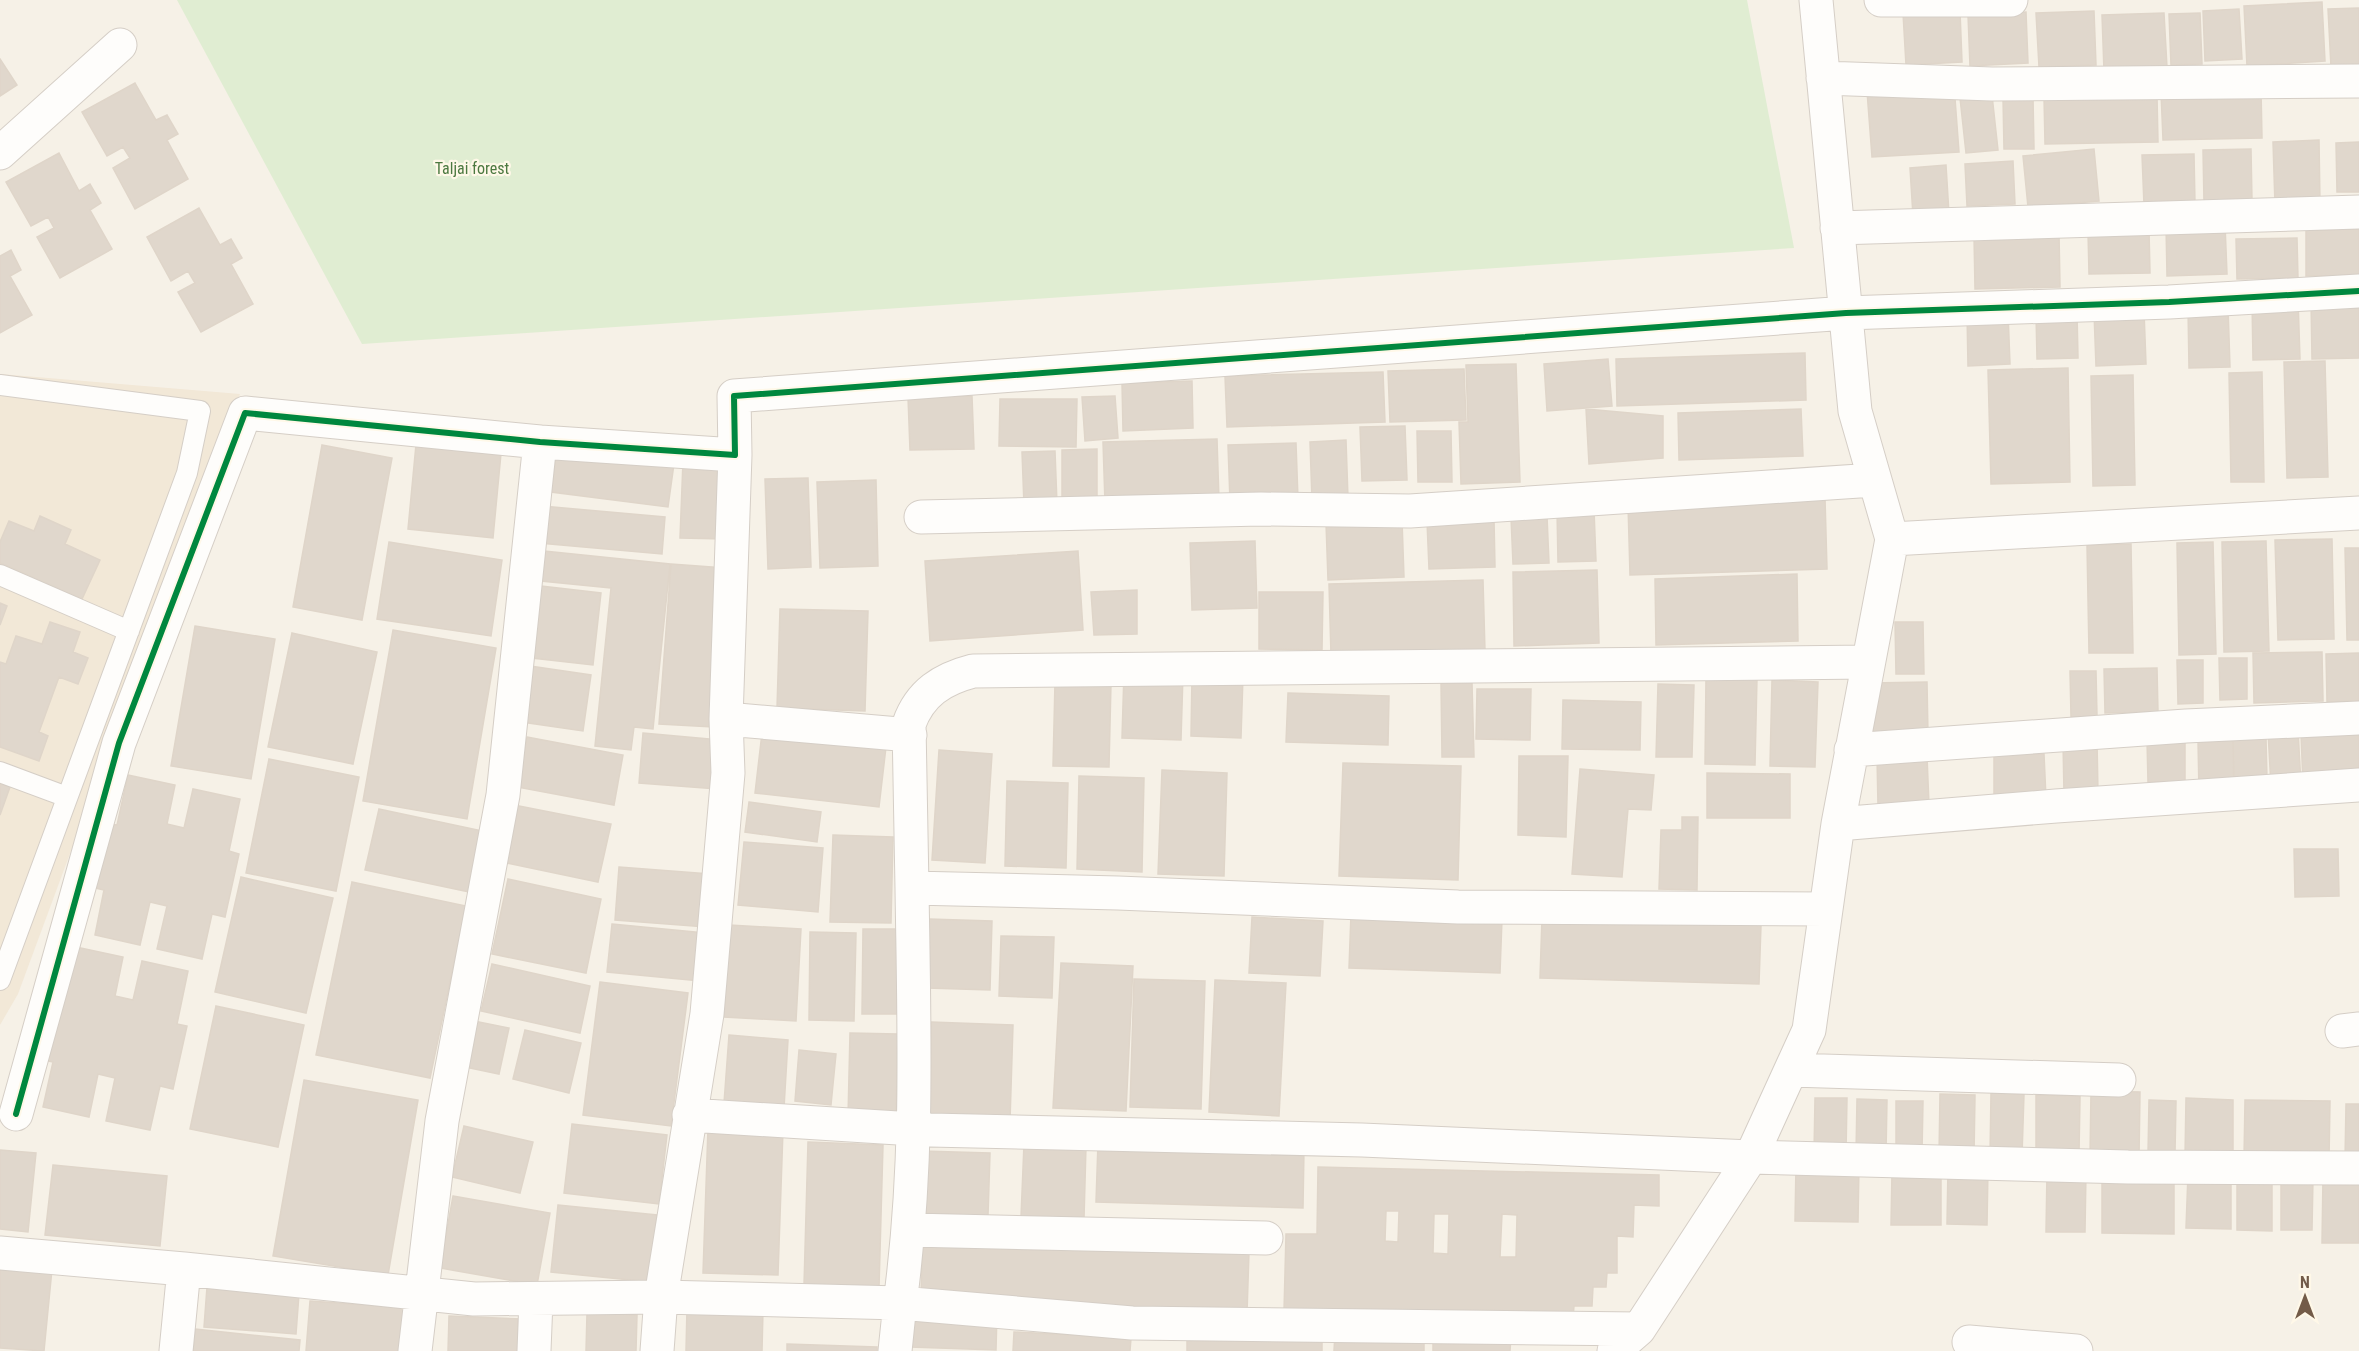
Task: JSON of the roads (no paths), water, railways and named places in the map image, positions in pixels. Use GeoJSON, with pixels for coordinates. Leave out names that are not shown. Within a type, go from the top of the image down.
{"type":"FeatureCollection","features":[{"type":"Feature","properties":{"kind":"street"},"geometry":{"type":"LineString","coordinates":[[1614,1351],[1639,1329],[1751,1157],[1809,1030],[1838,825],[1892,539],[1855,411],[1816,0]]}},
{"type":"Feature","properties":{"kind":"street"},"geometry":{"type":"LineString","coordinates":[[1881,0],[2011,0]]}},
{"type":"Feature","properties":{"kind":"street"},"geometry":{"type":"LineString","coordinates":[[0,153],[120,45]]}},
{"type":"Feature","properties":{"kind":"street"},"geometry":{"type":"LineString","coordinates":[[1823,78],[1992,84],[2359,81]]}},
{"type":"Feature","properties":{"kind":"street"},"geometry":{"type":"LineString","coordinates":[[1837,228],[2359,212]]}},
{"type":"Feature","properties":{"kind":"street"},"geometry":{"type":"LineString","coordinates":[[657,1351],[661,1298],[707,1014],[728,773],[726,719],[735,455],[734,396],[1846,313],[2169,302],[2359,291]]}},
{"type":"Feature","properties":{"kind":"street"},"geometry":{"type":"LineString","coordinates":[[16,1114],[119,743],[244,413],[540,442],[735,455]]}},
{"type":"Feature","properties":{"kind":"street"},"geometry":{"type":"LineString","coordinates":[[414,1351],[442,1121],[503,795],[540,442]]}},
{"type":"Feature","properties":{"kind":"street"},"geometry":{"type":"LineString","coordinates":[[921,518],[1261,509],[1410,511],[1874,480]]}},
{"type":"Feature","properties":{"kind":"street"},"geometry":{"type":"LineString","coordinates":[[1892,539],[2359,513]]}},
{"type":"Feature","properties":{"kind":"street"},"geometry":{"type":"LineString","coordinates":[[895,1351],[910,1230],[915,1130],[909,724],[915,706],[951,676],[973,671],[1868,662]]}},
{"type":"Feature","properties":{"kind":"street"},"geometry":{"type":"LineString","coordinates":[[1851,750],[2186,726],[2359,718]]}},
{"type":"Feature","properties":{"kind":"street"},"geometry":{"type":"LineString","coordinates":[[726,719],[910,735]]}},
{"type":"Feature","properties":{"kind":"street"},"geometry":{"type":"LineString","coordinates":[[1838,825],[2056,806],[2359,786]]}},
{"type":"Feature","properties":{"kind":"street"},"geometry":{"type":"LineString","coordinates":[[912,888],[1118,893],[1458,908],[1826,909]]}},
{"type":"Feature","properties":{"kind":"street"},"geometry":{"type":"LineString","coordinates":[[1791,1070],[2119,1080]]}},
{"type":"Feature","properties":{"kind":"street"},"geometry":{"type":"LineString","coordinates":[[689,1115],[915,1130],[1362,1140],[1751,1157],[2128,1167],[2359,1168]]}},
{"type":"Feature","properties":{"kind":"street"},"geometry":{"type":"LineString","coordinates":[[910,1230],[1266,1238]]}},
{"type":"Feature","properties":{"kind":"street"},"geometry":{"type":"LineString","coordinates":[[0,1253],[184,1269],[474,1299],[661,1298],[900,1303],[1132,1323],[1639,1329]]}},
{"type":"Feature","properties":{"kind":"street"},"geometry":{"type":"LineString","coordinates":[[176,1351],[184,1269]]}},
{"type":"Feature","properties":{"kind":"street"},"geometry":{"type":"LineString","coordinates":[[534,1351],[536,1300]]}},
{"type":"Feature","properties":{"kind":"street"},"geometry":{"type":"LineString","coordinates":[[1970,1342],[2076,1351]]}},
{"type":"Feature","properties":{"kind":"lane"},"geometry":{"type":"LineString","coordinates":[[0,386],[200,411],[187,473],[67,797],[6,944],[0,980]]}},
{"type":"Feature","properties":{"kind":"lane"},"geometry":{"type":"LineString","coordinates":[[0,575],[129,631]]}},
{"type":"Feature","properties":{"kind":"lane"},"geometry":{"type":"LineString","coordinates":[[0,771],[67,797]]}},
{"type":"Feature","properties":{"kind":"park label","name":"Taljai forest"},"geometry":{"type":"Point","coordinates":[472,168]}}]}
